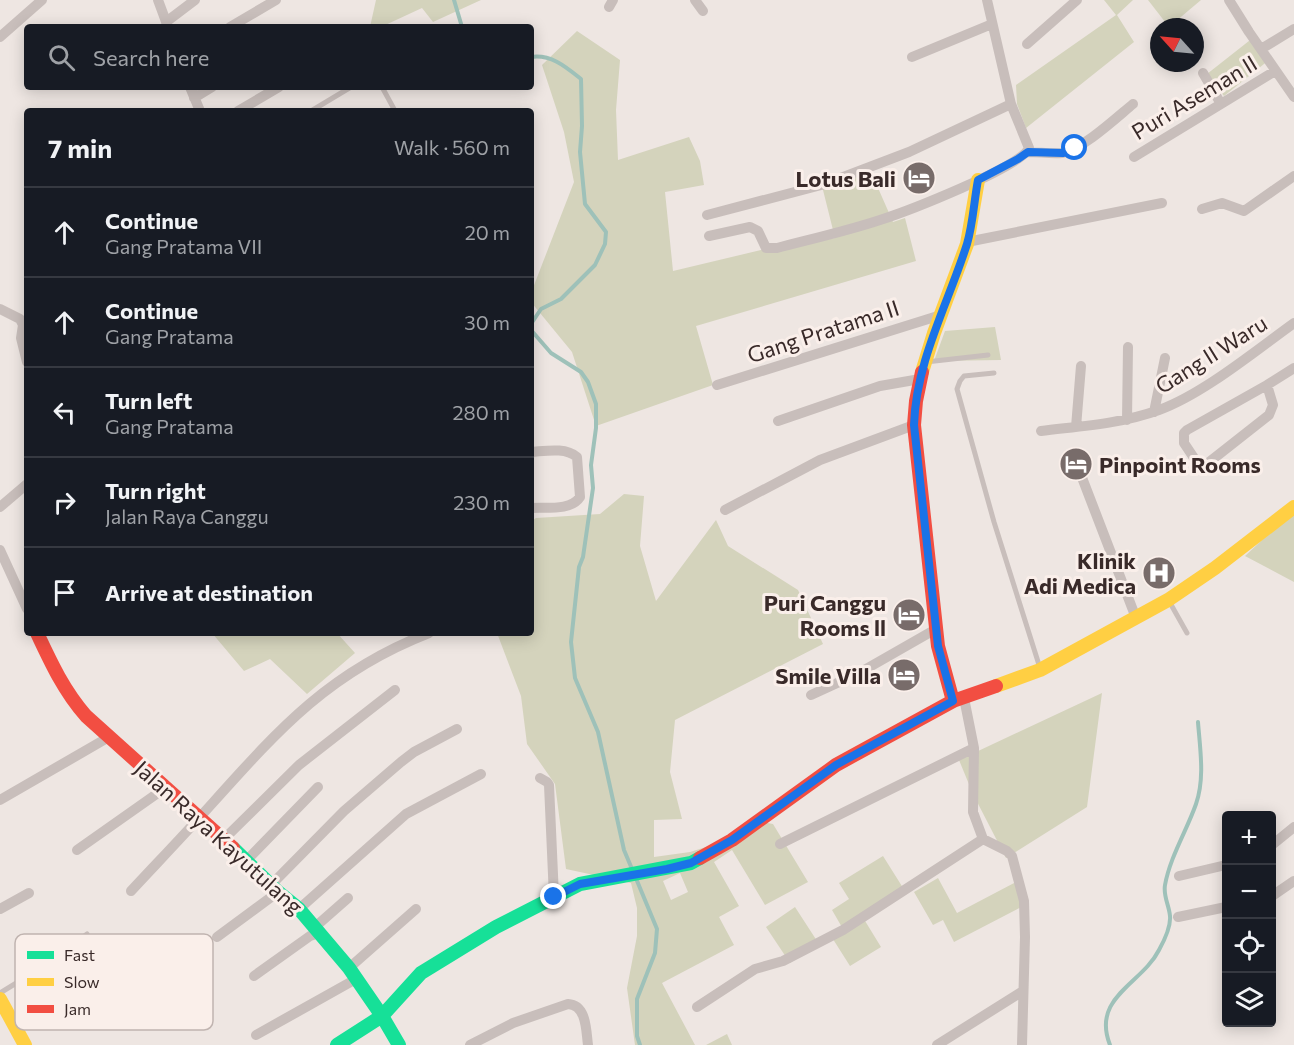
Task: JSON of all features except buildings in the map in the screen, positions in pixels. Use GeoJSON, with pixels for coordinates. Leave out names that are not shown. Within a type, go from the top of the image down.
{"type":"FeatureCollection","features":[{"type":"Feature","properties":{"kind":"street"},"geometry":{"type":"LineString","coordinates":[[0,37],[42,0]]}},
{"type":"Feature","properties":{"kind":"street"},"geometry":{"type":"LineString","coordinates":[[158,0],[167,24]]}},
{"type":"Feature","properties":{"kind":"street"},"geometry":{"type":"LineString","coordinates":[[168,24],[195,0]]}},
{"type":"Feature","properties":{"kind":"street"},"geometry":{"type":"LineString","coordinates":[[235,24],[276,0]]}},
{"type":"Feature","properties":{"kind":"street"},"geometry":{"type":"LineString","coordinates":[[695,0],[703,11]]}},
{"type":"Feature","properties":{"kind":"street"},"geometry":{"type":"LineString","coordinates":[[987,0],[1011,104],[1028,141],[1028,152]]}},
{"type":"Feature","properties":{"kind":"street"},"geometry":{"type":"LineString","coordinates":[[1027,44],[1077,0]]}},
{"type":"Feature","properties":{"kind":"street"},"geometry":{"type":"LineString","coordinates":[[1229,0],[1294,97]]}},
{"type":"Feature","properties":{"kind":"street"},"geometry":{"type":"LineString","coordinates":[[912,57],[992,24]]}},
{"type":"Feature","properties":{"kind":"street"},"geometry":{"type":"LineString","coordinates":[[1261,50],[1294,29]]}},
{"type":"Feature","properties":{"kind":"street","name":"Puri Aseman II"},"geometry":{"type":"LineString","coordinates":[[1134,157],[1275,71]]}},
{"type":"Feature","properties":{"kind":"street"},"geometry":{"type":"LineString","coordinates":[[1203,73],[1221,104]]}},
{"type":"Feature","properties":{"kind":"street"},"geometry":{"type":"LineString","coordinates":[[243,108],[274,90]]}},
{"type":"Feature","properties":{"kind":"street"},"geometry":{"type":"LineString","coordinates":[[192,92],[199,108]]}},
{"type":"Feature","properties":{"kind":"street"},"geometry":{"type":"LineString","coordinates":[[707,215],[825,184],[909,152],[1011,104]]}},
{"type":"Feature","properties":{"kind":"street"},"geometry":{"type":"LineString","coordinates":[[709,236],[750,227],[758,231],[766,248],[777,248],[880,220],[934,200],[978,180],[1028,152],[1063,153],[1075,148],[1098,133],[1133,104]]}},
{"type":"Feature","properties":{"kind":"street"},"geometry":{"type":"LineString","coordinates":[[1202,209],[1222,203],[1244,212],[1294,176]]}},
{"type":"Feature","properties":{"kind":"street"},"geometry":{"type":"LineString","coordinates":[[978,180],[967,242],[924,362],[914,409],[914,425],[940,655],[959,699],[974,748],[974,812],[983,839],[1012,856],[1024,901],[1022,1045]]}},
{"type":"Feature","properties":{"kind":"street"},"geometry":{"type":"LineString","coordinates":[[967,242],[1162,203]]}},
{"type":"Feature","properties":{"kind":"street"},"geometry":{"type":"LineString","coordinates":[[0,309],[20,319],[23,325],[21,338],[24,350]]}},
{"type":"Feature","properties":{"kind":"street","name":"Gang Pratama II"},"geometry":{"type":"LineString","coordinates":[[717,385],[941,315]]}},
{"type":"Feature","properties":{"kind":"street","name":"Gang II Waru"},"geometry":{"type":"LineString","coordinates":[[1041,431],[1127,420],[1154,412],[1200,389],[1294,323]]}},
{"type":"Feature","properties":{"kind":"street"},"geometry":{"type":"LineString","coordinates":[[1127,420],[1128,347]]}},
{"type":"Feature","properties":{"kind":"street"},"geometry":{"type":"LineString","coordinates":[[1154,412],[1165,358]]}},
{"type":"Feature","properties":{"kind":"street"},"geometry":{"type":"LineString","coordinates":[[1076,427],[1081,366]]}},
{"type":"Feature","properties":{"kind":"street"},"geometry":{"type":"LineString","coordinates":[[1267,385],[1274,405],[1269,415],[1208,464],[1198,464],[1184,443],[1184,433],[1294,368]]}},
{"type":"Feature","properties":{"kind":"street"},"geometry":{"type":"LineString","coordinates":[[778,421],[880,386],[920,379]]}},
{"type":"Feature","properties":{"kind":"street"},"geometry":{"type":"LineString","coordinates":[[725,510],[819,460],[914,425]]}},
{"type":"Feature","properties":{"kind":"street"},"geometry":{"type":"LineString","coordinates":[[534,452],[563,451],[570,452],[577,457],[580,497],[570,506],[534,508]]}},
{"type":"Feature","properties":{"kind":"street"},"geometry":{"type":"LineString","coordinates":[[1081,475],[1136,618]]}},
{"type":"Feature","properties":{"kind":"street"},"geometry":{"type":"LineString","coordinates":[[0,507],[24,487]]}},
{"type":"Feature","properties":{"kind":"street"},"geometry":{"type":"LineString","coordinates":[[337,1045],[382,1016],[422,973],[496,927],[580,884],[691,863],[732,840],[836,765],[959,699],[1025,680],[1168,600],[1215,568],[1294,507]]}},
{"type":"Feature","properties":{"kind":"street"},"geometry":{"type":"LineString","coordinates":[[1,555],[24,600]]}},
{"type":"Feature","properties":{"kind":"street"},"geometry":{"type":"LineString","coordinates":[[811,695],[859,673],[936,629]]}},
{"type":"Feature","properties":{"kind":"street","name":"Jalan Raya Kayutulang"},"geometry":{"type":"LineString","coordinates":[[38,636],[58,679],[73,701],[109,737],[200,817],[274,889],[299,909],[352,974],[382,1016],[399,1045]]}},
{"type":"Feature","properties":{"kind":"street"},"geometry":{"type":"LineString","coordinates":[[131,891],[273,737],[310,702],[340,679],[383,652],[422,636]]}},
{"type":"Feature","properties":{"kind":"street"},"geometry":{"type":"LineString","coordinates":[[223,840],[299,765],[395,690]]}},
{"type":"Feature","properties":{"kind":"street"},"geometry":{"type":"LineString","coordinates":[[218,937],[274,889],[344,811],[414,752],[457,729]]}},
{"type":"Feature","properties":{"kind":"street"},"geometry":{"type":"LineString","coordinates":[[0,800],[109,737]]}},
{"type":"Feature","properties":{"kind":"street"},"geometry":{"type":"LineString","coordinates":[[780,844],[974,748]]}},
{"type":"Feature","properties":{"kind":"street"},"geometry":{"type":"LineString","coordinates":[[299,909],[406,814],[481,774]]}},
{"type":"Feature","properties":{"kind":"street"},"geometry":{"type":"LineString","coordinates":[[540,778],[549,785],[554,897]]}},
{"type":"Feature","properties":{"kind":"street"},"geometry":{"type":"LineString","coordinates":[[246,861],[318,787]]}},
{"type":"Feature","properties":{"kind":"street"},"geometry":{"type":"LineString","coordinates":[[77,850],[165,788]]}},
{"type":"Feature","properties":{"kind":"street"},"geometry":{"type":"LineString","coordinates":[[1276,842],[1294,827]]}},
{"type":"Feature","properties":{"kind":"street"},"geometry":{"type":"LineString","coordinates":[[697,1007],[755,969],[783,962],[843,930],[983,839]]}},
{"type":"Feature","properties":{"kind":"street"},"geometry":{"type":"LineString","coordinates":[[1179,876],[1222,866]]}},
{"type":"Feature","properties":{"kind":"street"},"geometry":{"type":"LineString","coordinates":[[1276,893],[1294,881]]}},
{"type":"Feature","properties":{"kind":"street"},"geometry":{"type":"LineString","coordinates":[[0,909],[29,893]]}},
{"type":"Feature","properties":{"kind":"street"},"geometry":{"type":"LineString","coordinates":[[254,976],[310,936],[317,930],[324,917],[348,898]]}},
{"type":"Feature","properties":{"kind":"street"},"geometry":{"type":"LineString","coordinates":[[1178,917],[1222,907]]}},
{"type":"Feature","properties":{"kind":"street"},"geometry":{"type":"LineString","coordinates":[[256,1035],[352,974],[416,909]]}},
{"type":"Feature","properties":{"kind":"street"},"geometry":{"type":"LineString","coordinates":[[937,1045],[1023,991]]}},
{"type":"Feature","properties":{"kind":"street"},"geometry":{"type":"LineString","coordinates":[[0,999],[4,1018],[25,1045]]}},
{"type":"Feature","properties":{"kind":"street"},"geometry":{"type":"LineString","coordinates":[[470,1045],[513,1023],[568,1004],[573,1004],[580,1010],[588,1045]]}},
{"type":"Feature","properties":{"kind":"lane"},"geometry":{"type":"LineString","coordinates":[[316,108],[346,90]]}},
{"type":"Feature","properties":{"kind":"lane"},"geometry":{"type":"LineString","coordinates":[[384,90],[392,108]]}},
{"type":"Feature","properties":{"kind":"lane"},"geometry":{"type":"LineString","coordinates":[[924,362],[988,355]]}},
{"type":"Feature","properties":{"kind":"lane"},"geometry":{"type":"LineString","coordinates":[[994,373],[964,376],[957,389],[994,522],[1040,670]]}},
{"type":"Feature","properties":{"kind":"lane"},"geometry":{"type":"LineString","coordinates":[[1168,600],[1187,633]]}},
{"type":"Feature","properties":{"kind":"lane"},"geometry":{"type":"LineString","coordinates":[[0,993],[15,984]]}},
{"type":"Feature","properties":{"kind":"green space"},"geometry":{"type":"Polygon","coordinates":[[[376,0],[481,0],[433,22],[422,8],[387,24],[371,24],[376,0]]]}},
{"type":"Feature","properties":{"kind":"green space"},"geometry":{"type":"Polygon","coordinates":[[[1104,0],[1133,0],[1117,15],[1134,42],[1026,128],[1017,104],[1016,85],[1116,15],[1104,0]]]}},
{"type":"Feature","properties":{"kind":"green space"},"geometry":{"type":"Polygon","coordinates":[[[1148,0],[1201,0],[1180,18],[1162,18],[1148,0]]]}},
{"type":"Feature","properties":{"kind":"green space"},"geometry":{"type":"Polygon","coordinates":[[[577,31],[620,60],[616,110],[618,160],[689,137],[700,161],[704,185],[665,192],[673,271],[761,250],[835,238],[822,186],[871,172],[893,222],[905,218],[916,261],[696,326],[713,385],[596,426],[572,352],[534,306],[534,285],[574,182],[564,132],[542,65],[577,31]]]}},
{"type":"Feature","properties":{"kind":"green space"},"geometry":{"type":"Polygon","coordinates":[[[1254,37],[1269,60],[1224,96],[1207,74],[1254,37]]]}},
{"type":"Feature","properties":{"kind":"green space"},"geometry":{"type":"Polygon","coordinates":[[[995,327],[1001,360],[934,361],[945,331],[995,327]]]}},
{"type":"Feature","properties":{"kind":"green space"},"geometry":{"type":"Polygon","coordinates":[[[624,494],[644,496],[640,546],[656,601],[716,520],[728,546],[798,590],[823,644],[675,720],[670,772],[682,819],[654,820],[654,857],[690,852],[725,841],[756,821],[773,824],[808,882],[765,905],[732,850],[714,862],[739,906],[719,917],[734,945],[662,983],[695,1045],[635,1045],[627,988],[637,936],[637,908],[631,883],[566,869],[555,784],[527,744],[521,696],[498,636],[534,636],[534,519],[600,514],[624,494]],[[680,873],[663,881],[671,900],[688,892],[680,873]]]}},
{"type":"Feature","properties":{"kind":"green space"},"geometry":{"type":"Polygon","coordinates":[[[1294,510],[1294,582],[1245,556],[1294,510]]]}},
{"type":"Feature","properties":{"kind":"green space"},"geometry":{"type":"Polygon","coordinates":[[[215,636],[340,636],[355,653],[307,694],[270,659],[244,671],[215,636]]]}},
{"type":"Feature","properties":{"kind":"green space"},"geometry":{"type":"Polygon","coordinates":[[[1102,693],[1087,807],[1006,858],[973,794],[959,760],[1102,693]]]}},
{"type":"Feature","properties":{"kind":"green space"},"geometry":{"type":"Polygon","coordinates":[[[883,856],[905,891],[862,916],[881,947],[850,966],[831,936],[843,929],[832,910],[849,899],[839,883],[883,856]]]}},
{"type":"Feature","properties":{"kind":"green space"},"geometry":{"type":"Polygon","coordinates":[[[938,878],[957,913],[1016,882],[1027,904],[954,942],[943,920],[933,925],[914,892],[938,878]]]}},
{"type":"Feature","properties":{"kind":"green space"},"geometry":{"type":"Polygon","coordinates":[[[795,907],[819,944],[790,963],[766,927],[795,907]]]}},
{"type":"Feature","properties":{"kind":"green space"},"geometry":{"type":"Polygon","coordinates":[[[727,1034],[732,1045],[706,1045],[727,1034]]]}},
{"type":"Feature","properties":{"kind":"waterway"},"geometry":{"type":"LineString","coordinates":[[454,0],[461,24]]}},
{"type":"Feature","properties":{"kind":"waterway"},"geometry":{"type":"LineString","coordinates":[[534,57],[552,59],[581,79],[580,152],[585,204],[606,232],[605,244],[595,265],[561,299],[541,309],[534,320]]}},
{"type":"Feature","properties":{"kind":"waterway"},"geometry":{"type":"LineString","coordinates":[[534,333],[551,353],[581,372],[588,382],[596,404],[596,428],[591,465],[593,488],[583,557],[579,567],[571,642],[575,678],[598,732],[624,850],[632,869]]}},
{"type":"Feature","properties":{"kind":"waterway"},"geometry":{"type":"LineString","coordinates":[[1110,1045],[1106,1029],[1107,1015],[1121,992],[1151,962],[1168,929],[1170,916],[1165,885],[1199,794],[1201,763],[1198,722]]}},
{"type":"Feature","properties":{"kind":"waterway"},"geometry":{"type":"LineString","coordinates":[[635,876],[657,929],[655,953],[637,999],[637,1036],[640,1045]]}},
{"type":"Feature","properties":{"kind":"traffic: fast"},"geometry":{"type":"LineString","coordinates":[[233,848],[299,909],[349,968],[399,1045]]}},
{"type":"Feature","properties":{"kind":"traffic: fast"},"geometry":{"type":"LineString","coordinates":[[337,1045],[382,1016],[421,973],[496,927],[580,884],[691,863],[700,858]]}},
{"type":"Feature","properties":{"kind":"traffic: slow"},"geometry":{"type":"LineString","coordinates":[[922,372],[967,244],[978,180]]}},
{"type":"Feature","properties":{"kind":"traffic: slow"},"geometry":{"type":"LineString","coordinates":[[996,686],[1040,670],[1168,600],[1215,568],[1294,507]]}},
{"type":"Feature","properties":{"kind":"traffic: slow"},"geometry":{"type":"LineString","coordinates":[[0,999],[15,1027]]}},
{"type":"Feature","properties":{"kind":"traffic: slow"},"geometry":{"type":"LineString","coordinates":[[17,1030],[25,1045]]}},
{"type":"Feature","properties":{"kind":"traffic: jam"},"geometry":{"type":"LineString","coordinates":[[922,372],[914,425],[938,646],[953,701]]}},
{"type":"Feature","properties":{"kind":"traffic: jam"},"geometry":{"type":"LineString","coordinates":[[38,636],[65,687],[86,716],[233,848]]}},
{"type":"Feature","properties":{"kind":"traffic: jam"},"geometry":{"type":"LineString","coordinates":[[700,858],[732,840],[836,765],[953,701],[996,686]]}},
{"type":"Feature","properties":{"kind":"place","name":"Lotus Bali"},"geometry":{"type":"Point","coordinates":[919,178]}},
{"type":"Feature","properties":{"kind":"place","name":"Pinpoint Rooms"},"geometry":{"type":"Point","coordinates":[1076,464]}},
{"type":"Feature","properties":{"kind":"place","name":"Klinik Adi Medica"},"geometry":{"type":"Point","coordinates":[1159,573]}},
{"type":"Feature","properties":{"kind":"place","name":"Puri Canggu Rooms ll"},"geometry":{"type":"Point","coordinates":[909,615]}},
{"type":"Feature","properties":{"kind":"place","name":"Smile Villa"},"geometry":{"type":"Point","coordinates":[904,675]}},
{"type":"Feature","properties":{"kind":"route"},"geometry":{"type":"LineString","coordinates":[[554,897],[580,884],[691,863],[732,840],[836,765],[953,701],[938,646],[914,425],[914,409],[920,379],[928,349],[967,242],[978,180],[1028,152],[1063,153],[1075,148]]}}]}
